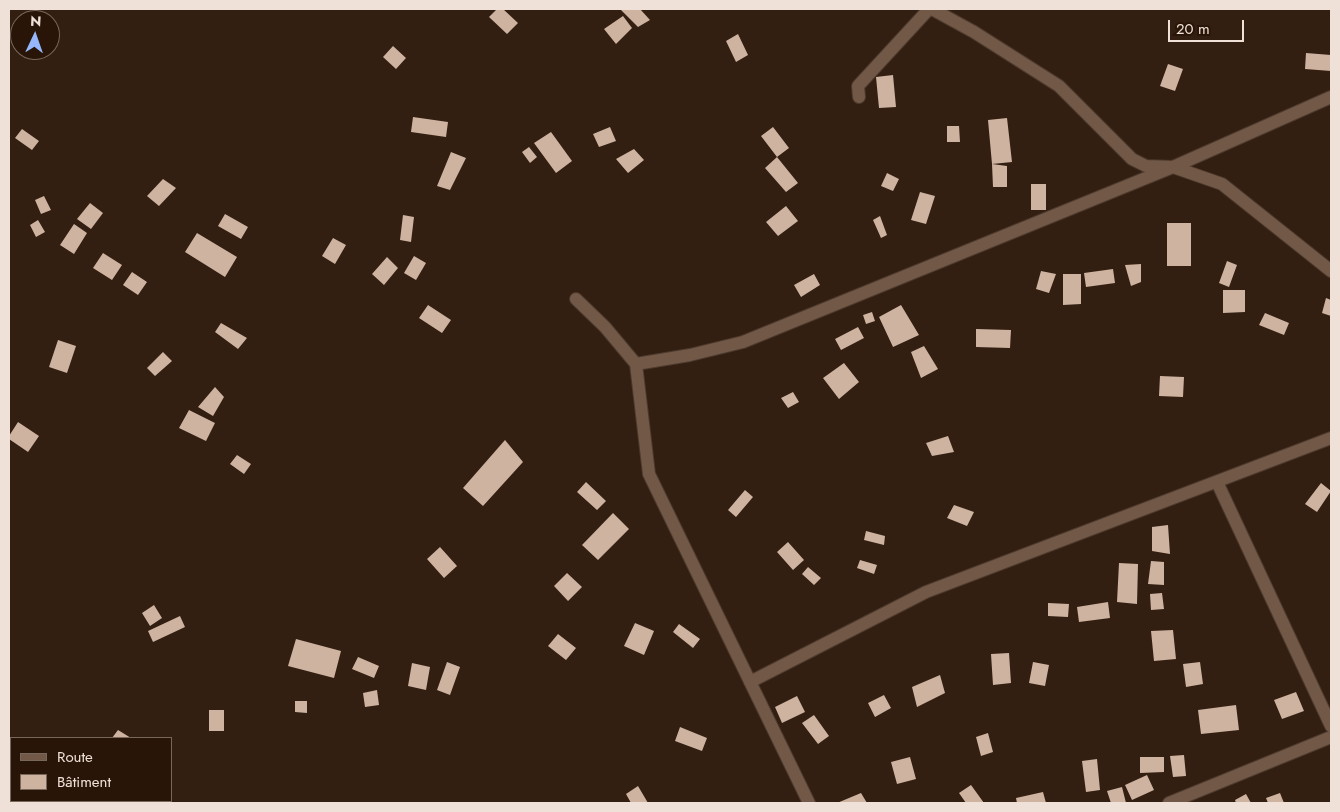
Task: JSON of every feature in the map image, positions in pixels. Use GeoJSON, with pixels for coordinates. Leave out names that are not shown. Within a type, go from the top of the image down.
{"type":"FeatureCollection","features":[{"type":"Feature","properties":{"kind":"street"},"geometry":{"type":"LineString","coordinates":[[860,97],[858,86],[930,9],[974,32],[1059,86],[1132,159],[1146,166],[1173,167],[1222,184],[1331,271]]}},
{"type":"Feature","properties":{"kind":"street"},"geometry":{"type":"LineString","coordinates":[[636,364],[690,355],[743,342],[1173,167],[1331,96]]}},
{"type":"Feature","properties":{"kind":"street"},"geometry":{"type":"LineString","coordinates":[[576,299],[605,327],[636,364],[649,474],[809,803]]}},
{"type":"Feature","properties":{"kind":"street"},"geometry":{"type":"LineString","coordinates":[[750,682],[926,592],[1331,438]]}},
{"type":"Feature","properties":{"kind":"street"},"geometry":{"type":"LineString","coordinates":[[1217,482],[1331,726]]}},
{"type":"Feature","properties":{"kind":"street"},"geometry":{"type":"LineString","coordinates":[[1169,803],[1331,737]]}},
{"type":"Feature","properties":{"kind":"building"},"geometry":{"type":"Polygon","coordinates":[[[497,9],[503,9],[518,23],[507,34],[489,17],[497,9]]]}},
{"type":"Feature","properties":{"kind":"building"},"geometry":{"type":"Polygon","coordinates":[[[622,9],[640,9],[650,20],[638,27],[622,9]]]}},
{"type":"Feature","properties":{"kind":"building"},"geometry":{"type":"Polygon","coordinates":[[[623,16],[632,28],[616,44],[604,29],[623,16]]]}},
{"type":"Feature","properties":{"kind":"building"},"geometry":{"type":"Polygon","coordinates":[[[738,34],[748,55],[736,62],[726,41],[738,34]]]}},
{"type":"Feature","properties":{"kind":"building"},"geometry":{"type":"Polygon","coordinates":[[[393,46],[406,58],[396,69],[383,57],[393,46]]]}},
{"type":"Feature","properties":{"kind":"building"},"geometry":{"type":"Polygon","coordinates":[[[1306,53],[1331,55],[1331,71],[1305,69],[1306,53]]]}},
{"type":"Feature","properties":{"kind":"building"},"geometry":{"type":"Polygon","coordinates":[[[1168,64],[1183,69],[1175,91],[1160,86],[1168,64]]]}},
{"type":"Feature","properties":{"kind":"building"},"geometry":{"type":"Polygon","coordinates":[[[893,75],[896,107],[879,108],[876,77],[893,75]]]}},
{"type":"Feature","properties":{"kind":"building"},"geometry":{"type":"Polygon","coordinates":[[[413,117],[448,122],[446,137],[411,132],[413,117]]]}},
{"type":"Feature","properties":{"kind":"building"},"geometry":{"type":"Polygon","coordinates":[[[1007,118],[1012,162],[992,164],[988,120],[1007,118]]]}},
{"type":"Feature","properties":{"kind":"building"},"geometry":{"type":"Polygon","coordinates":[[[947,126],[959,126],[960,142],[947,142],[947,126]]]}},
{"type":"Feature","properties":{"kind":"building"},"geometry":{"type":"Polygon","coordinates":[[[610,127],[616,141],[599,147],[593,134],[610,127]]]}},
{"type":"Feature","properties":{"kind":"building"},"geometry":{"type":"Polygon","coordinates":[[[773,127],[789,148],[777,157],[761,136],[773,127]]]}},
{"type":"Feature","properties":{"kind":"building"},"geometry":{"type":"Polygon","coordinates":[[[22,129],[39,141],[32,150],[15,138],[22,129]]]}},
{"type":"Feature","properties":{"kind":"building"},"geometry":{"type":"Polygon","coordinates":[[[551,132],[572,161],[556,173],[534,143],[551,132]]]}},
{"type":"Feature","properties":{"kind":"building"},"geometry":{"type":"Polygon","coordinates":[[[529,147],[537,157],[530,163],[522,152],[529,147]]]}},
{"type":"Feature","properties":{"kind":"building"},"geometry":{"type":"Polygon","coordinates":[[[634,149],[644,160],[628,173],[616,159],[634,149]]]}},
{"type":"Feature","properties":{"kind":"building"},"geometry":{"type":"Polygon","coordinates":[[[451,152],[466,158],[450,190],[437,186],[451,152]]]}},
{"type":"Feature","properties":{"kind":"building"},"geometry":{"type":"Polygon","coordinates":[[[777,157],[798,183],[786,192],[765,168],[777,157]]]}},
{"type":"Feature","properties":{"kind":"building"},"geometry":{"type":"Polygon","coordinates":[[[992,164],[1007,166],[1007,187],[993,187],[992,164]]]}},
{"type":"Feature","properties":{"kind":"building"},"geometry":{"type":"Polygon","coordinates":[[[887,173],[899,179],[893,191],[881,186],[887,173]]]}},
{"type":"Feature","properties":{"kind":"building"},"geometry":{"type":"Polygon","coordinates":[[[163,179],[176,188],[159,206],[147,196],[163,179]]]}},
{"type":"Feature","properties":{"kind":"building"},"geometry":{"type":"Polygon","coordinates":[[[1031,184],[1046,184],[1046,210],[1031,210],[1031,184]]]}},
{"type":"Feature","properties":{"kind":"building"},"geometry":{"type":"Polygon","coordinates":[[[920,192],[935,196],[926,224],[911,220],[920,192]]]}},
{"type":"Feature","properties":{"kind":"building"},"geometry":{"type":"Polygon","coordinates":[[[44,196],[51,210],[41,214],[35,200],[44,196]]]}},
{"type":"Feature","properties":{"kind":"building"},"geometry":{"type":"Polygon","coordinates":[[[90,203],[103,213],[91,229],[77,219],[90,203]]]}},
{"type":"Feature","properties":{"kind":"building"},"geometry":{"type":"Polygon","coordinates":[[[786,206],[798,221],[778,236],[766,222],[786,206]]]}},
{"type":"Feature","properties":{"kind":"building"},"geometry":{"type":"Polygon","coordinates":[[[225,214],[248,227],[241,239],[218,226],[225,214]]]}},
{"type":"Feature","properties":{"kind":"building"},"geometry":{"type":"Polygon","coordinates":[[[403,215],[414,217],[411,242],[400,240],[403,215]]]}},
{"type":"Feature","properties":{"kind":"building"},"geometry":{"type":"Polygon","coordinates":[[[880,216],[887,235],[881,238],[873,220],[880,216]]]}},
{"type":"Feature","properties":{"kind":"building"},"geometry":{"type":"Polygon","coordinates":[[[38,220],[45,232],[36,237],[30,225],[38,220]]]}},
{"type":"Feature","properties":{"kind":"building"},"geometry":{"type":"Polygon","coordinates":[[[1167,223],[1191,223],[1191,266],[1167,266],[1167,223]]]}},
{"type":"Feature","properties":{"kind":"building"},"geometry":{"type":"Polygon","coordinates":[[[74,224],[87,233],[74,254],[60,245],[74,224]]]}},
{"type":"Feature","properties":{"kind":"building"},"geometry":{"type":"Polygon","coordinates":[[[197,233],[237,257],[225,277],[185,252],[197,233]]]}},
{"type":"Feature","properties":{"kind":"building"},"geometry":{"type":"Polygon","coordinates":[[[333,238],[346,245],[335,264],[322,256],[333,238]]]}},
{"type":"Feature","properties":{"kind":"building"},"geometry":{"type":"Polygon","coordinates":[[[103,253],[122,265],[112,280],[93,268],[103,253]]]}},
{"type":"Feature","properties":{"kind":"building"},"geometry":{"type":"Polygon","coordinates":[[[414,256],[426,263],[416,280],[404,273],[414,256]]]}},
{"type":"Feature","properties":{"kind":"building"},"geometry":{"type":"Polygon","coordinates":[[[387,257],[398,268],[384,285],[372,274],[387,257]]]}},
{"type":"Feature","properties":{"kind":"building"},"geometry":{"type":"Polygon","coordinates":[[[1227,261],[1237,265],[1229,287],[1219,283],[1227,261]]]}},
{"type":"Feature","properties":{"kind":"building"},"geometry":{"type":"Polygon","coordinates":[[[1141,264],[1141,282],[1131,286],[1125,265],[1141,264]]]}},
{"type":"Feature","properties":{"kind":"building"},"geometry":{"type":"Polygon","coordinates":[[[1113,269],[1115,283],[1086,287],[1084,273],[1113,269]]]}},
{"type":"Feature","properties":{"kind":"building"},"geometry":{"type":"Polygon","coordinates":[[[1041,271],[1056,274],[1049,293],[1036,289],[1041,271]]]}},
{"type":"Feature","properties":{"kind":"building"},"geometry":{"type":"Polygon","coordinates":[[[132,272],[147,282],[138,295],[123,285],[132,272]]]}},
{"type":"Feature","properties":{"kind":"building"},"geometry":{"type":"Polygon","coordinates":[[[814,274],[820,285],[801,297],[794,285],[814,274]]]}},
{"type":"Feature","properties":{"kind":"building"},"geometry":{"type":"Polygon","coordinates":[[[1063,274],[1081,274],[1081,304],[1063,305],[1063,274]]]}},
{"type":"Feature","properties":{"kind":"building"},"geometry":{"type":"Polygon","coordinates":[[[1223,290],[1245,290],[1245,312],[1223,313],[1223,290]]]}},
{"type":"Feature","properties":{"kind":"building"},"geometry":{"type":"Polygon","coordinates":[[[1326,298],[1331,300],[1331,316],[1322,313],[1326,298]]]}},
{"type":"Feature","properties":{"kind":"building"},"geometry":{"type":"Polygon","coordinates":[[[428,305],[451,320],[442,333],[419,318],[428,305]]]}},
{"type":"Feature","properties":{"kind":"building"},"geometry":{"type":"Polygon","coordinates":[[[901,305],[919,335],[893,347],[879,317],[901,305]]]}},
{"type":"Feature","properties":{"kind":"building"},"geometry":{"type":"Polygon","coordinates":[[[872,312],[875,321],[866,324],[863,315],[872,312]]]}},
{"type":"Feature","properties":{"kind":"building"},"geometry":{"type":"Polygon","coordinates":[[[1265,313],[1289,323],[1284,335],[1259,325],[1265,313]]]}},
{"type":"Feature","properties":{"kind":"building"},"geometry":{"type":"Polygon","coordinates":[[[221,323],[247,338],[238,349],[215,332],[221,323]]]}},
{"type":"Feature","properties":{"kind":"building"},"geometry":{"type":"Polygon","coordinates":[[[858,327],[864,338],[841,350],[835,339],[858,327]]]}},
{"type":"Feature","properties":{"kind":"building"},"geometry":{"type":"Polygon","coordinates":[[[976,329],[1011,330],[1010,348],[976,347],[976,329]]]}},
{"type":"Feature","properties":{"kind":"building"},"geometry":{"type":"Polygon","coordinates":[[[58,340],[76,346],[67,373],[49,367],[58,340]]]}},
{"type":"Feature","properties":{"kind":"building"},"geometry":{"type":"Polygon","coordinates":[[[924,346],[938,369],[921,378],[911,352],[924,346]]]}},
{"type":"Feature","properties":{"kind":"building"},"geometry":{"type":"Polygon","coordinates":[[[163,352],[172,361],[155,376],[147,368],[163,352]]]}},
{"type":"Feature","properties":{"kind":"building"},"geometry":{"type":"Polygon","coordinates":[[[844,363],[859,382],[839,399],[823,378],[844,363]]]}},
{"type":"Feature","properties":{"kind":"building"},"geometry":{"type":"Polygon","coordinates":[[[1160,376],[1184,377],[1183,397],[1159,396],[1160,376]]]}},
{"type":"Feature","properties":{"kind":"building"},"geometry":{"type":"Polygon","coordinates":[[[215,387],[224,397],[213,416],[198,407],[215,387]]]}},
{"type":"Feature","properties":{"kind":"building"},"geometry":{"type":"Polygon","coordinates":[[[793,392],[799,402],[788,408],[781,398],[793,392]]]}},
{"type":"Feature","properties":{"kind":"building"},"geometry":{"type":"Polygon","coordinates":[[[189,410],[215,423],[206,441],[179,428],[189,410]]]}},
{"type":"Feature","properties":{"kind":"building"},"geometry":{"type":"Polygon","coordinates":[[[18,422],[39,436],[28,452],[9,439],[18,422]]]}},
{"type":"Feature","properties":{"kind":"building"},"geometry":{"type":"Polygon","coordinates":[[[948,436],[954,452],[932,456],[926,443],[948,436]]]}},
{"type":"Feature","properties":{"kind":"building"},"geometry":{"type":"Polygon","coordinates":[[[505,440],[523,462],[483,506],[463,488],[505,440]]]}},
{"type":"Feature","properties":{"kind":"building"},"geometry":{"type":"Polygon","coordinates":[[[237,455],[251,464],[244,474],[230,464],[237,455]]]}},
{"type":"Feature","properties":{"kind":"building"},"geometry":{"type":"Polygon","coordinates":[[[586,482],[606,501],[597,510],[577,492],[586,482]]]}},
{"type":"Feature","properties":{"kind":"building"},"geometry":{"type":"Polygon","coordinates":[[[1321,483],[1331,491],[1317,512],[1305,504],[1321,483]]]}},
{"type":"Feature","properties":{"kind":"building"},"geometry":{"type":"Polygon","coordinates":[[[745,490],[753,497],[736,517],[728,510],[745,490]]]}},
{"type":"Feature","properties":{"kind":"building"},"geometry":{"type":"Polygon","coordinates":[[[954,505],[974,512],[967,526],[947,518],[954,505]]]}},
{"type":"Feature","properties":{"kind":"building"},"geometry":{"type":"Polygon","coordinates":[[[613,513],[629,529],[598,560],[582,545],[613,513]]]}},
{"type":"Feature","properties":{"kind":"building"},"geometry":{"type":"Polygon","coordinates":[[[1168,525],[1170,554],[1152,551],[1152,527],[1168,525]]]}},
{"type":"Feature","properties":{"kind":"building"},"geometry":{"type":"Polygon","coordinates":[[[866,531],[885,536],[884,545],[864,540],[866,531]]]}},
{"type":"Feature","properties":{"kind":"building"},"geometry":{"type":"Polygon","coordinates":[[[788,542],[804,560],[793,570],[777,552],[788,542]]]}},
{"type":"Feature","properties":{"kind":"building"},"geometry":{"type":"Polygon","coordinates":[[[440,547],[457,566],[444,578],[427,559],[440,547]]]}},
{"type":"Feature","properties":{"kind":"building"},"geometry":{"type":"Polygon","coordinates":[[[860,560],[877,565],[874,574],[857,568],[860,560]]]}},
{"type":"Feature","properties":{"kind":"building"},"geometry":{"type":"Polygon","coordinates":[[[1151,561],[1164,562],[1164,585],[1148,584],[1151,561]]]}},
{"type":"Feature","properties":{"kind":"building"},"geometry":{"type":"Polygon","coordinates":[[[1119,563],[1138,564],[1137,604],[1117,602],[1119,563]]]}},
{"type":"Feature","properties":{"kind":"building"},"geometry":{"type":"Polygon","coordinates":[[[808,567],[821,578],[814,585],[802,574],[808,567]]]}},
{"type":"Feature","properties":{"kind":"building"},"geometry":{"type":"Polygon","coordinates":[[[567,573],[582,587],[568,601],[554,586],[567,573]]]}},
{"type":"Feature","properties":{"kind":"building"},"geometry":{"type":"Polygon","coordinates":[[[1162,593],[1164,609],[1151,610],[1150,594],[1162,593]]]}},
{"type":"Feature","properties":{"kind":"building"},"geometry":{"type":"Polygon","coordinates":[[[1108,602],[1110,618],[1079,622],[1077,607],[1108,602]]]}},
{"type":"Feature","properties":{"kind":"building"},"geometry":{"type":"Polygon","coordinates":[[[1048,603],[1069,604],[1068,617],[1048,616],[1048,603]]]}},
{"type":"Feature","properties":{"kind":"building"},"geometry":{"type":"Polygon","coordinates":[[[154,605],[162,618],[150,626],[142,613],[154,605]]]}},
{"type":"Feature","properties":{"kind":"building"},"geometry":{"type":"Polygon","coordinates":[[[180,616],[185,627],[153,642],[148,631],[180,616]]]}},
{"type":"Feature","properties":{"kind":"building"},"geometry":{"type":"Polygon","coordinates":[[[635,623],[654,631],[644,655],[624,646],[635,623]]]}},
{"type":"Feature","properties":{"kind":"building"},"geometry":{"type":"Polygon","coordinates":[[[679,624],[700,639],[693,648],[673,632],[679,624]]]}},
{"type":"Feature","properties":{"kind":"building"},"geometry":{"type":"Polygon","coordinates":[[[1173,630],[1176,659],[1154,661],[1151,631],[1173,630]]]}},
{"type":"Feature","properties":{"kind":"building"},"geometry":{"type":"Polygon","coordinates":[[[558,634],[576,648],[566,660],[548,646],[558,634]]]}},
{"type":"Feature","properties":{"kind":"building"},"geometry":{"type":"Polygon","coordinates":[[[296,639],[341,651],[334,678],[288,666],[296,639]]]}},
{"type":"Feature","properties":{"kind":"building"},"geometry":{"type":"Polygon","coordinates":[[[1009,653],[1011,683],[993,685],[991,654],[1009,653]]]}},
{"type":"Feature","properties":{"kind":"building"},"geometry":{"type":"Polygon","coordinates":[[[358,657],[379,666],[374,678],[352,669],[358,657]]]}},
{"type":"Feature","properties":{"kind":"building"},"geometry":{"type":"Polygon","coordinates":[[[447,662],[460,667],[450,695],[437,690],[447,662]]]}},
{"type":"Feature","properties":{"kind":"building"},"geometry":{"type":"Polygon","coordinates":[[[1033,662],[1049,665],[1045,686],[1029,683],[1033,662]]]}},
{"type":"Feature","properties":{"kind":"building"},"geometry":{"type":"Polygon","coordinates":[[[1200,662],[1203,684],[1186,687],[1183,664],[1200,662]]]}},
{"type":"Feature","properties":{"kind":"building"},"geometry":{"type":"Polygon","coordinates":[[[412,663],[430,667],[426,690],[408,686],[412,663]]]}},
{"type":"Feature","properties":{"kind":"building"},"geometry":{"type":"Polygon","coordinates":[[[940,675],[945,693],[917,707],[912,687],[940,675]]]}},
{"type":"Feature","properties":{"kind":"building"},"geometry":{"type":"Polygon","coordinates":[[[377,690],[379,705],[365,707],[363,693],[377,690]]]}},
{"type":"Feature","properties":{"kind":"building"},"geometry":{"type":"Polygon","coordinates":[[[1296,692],[1304,711],[1282,719],[1274,700],[1296,692]]]}},
{"type":"Feature","properties":{"kind":"building"},"geometry":{"type":"Polygon","coordinates":[[[884,695],[891,708],[875,717],[868,703],[884,695]]]}},
{"type":"Feature","properties":{"kind":"building"},"geometry":{"type":"Polygon","coordinates":[[[797,696],[805,712],[782,723],[775,707],[797,696]]]}},
{"type":"Feature","properties":{"kind":"building"},"geometry":{"type":"Polygon","coordinates":[[[295,701],[307,701],[307,713],[295,712],[295,701]]]}},
{"type":"Feature","properties":{"kind":"building"},"geometry":{"type":"Polygon","coordinates":[[[1236,705],[1239,730],[1201,734],[1198,710],[1236,705]]]}},
{"type":"Feature","properties":{"kind":"building"},"geometry":{"type":"Polygon","coordinates":[[[209,710],[224,710],[224,731],[209,731],[209,710]]]}},
{"type":"Feature","properties":{"kind":"building"},"geometry":{"type":"Polygon","coordinates":[[[814,715],[829,736],[818,744],[802,723],[814,715]]]}},
{"type":"Feature","properties":{"kind":"building"},"geometry":{"type":"Polygon","coordinates":[[[680,727],[707,738],[702,751],[675,741],[680,727]]]}},
{"type":"Feature","properties":{"kind":"building"},"geometry":{"type":"Polygon","coordinates":[[[118,730],[129,737],[113,737],[118,730]]]}},
{"type":"Feature","properties":{"kind":"building"},"geometry":{"type":"Polygon","coordinates":[[[988,733],[993,752],[981,756],[976,737],[988,733]]]}},
{"type":"Feature","properties":{"kind":"building"},"geometry":{"type":"Polygon","coordinates":[[[1184,755],[1186,776],[1173,777],[1170,756],[1184,755]]]}},
{"type":"Feature","properties":{"kind":"building"},"geometry":{"type":"Polygon","coordinates":[[[910,757],[916,779],[897,784],[891,762],[910,757]]]}},
{"type":"Feature","properties":{"kind":"building"},"geometry":{"type":"Polygon","coordinates":[[[1140,757],[1164,757],[1164,772],[1140,773],[1140,757]]]}},
{"type":"Feature","properties":{"kind":"building"},"geometry":{"type":"Polygon","coordinates":[[[1097,759],[1100,790],[1086,792],[1082,761],[1097,759]]]}},
{"type":"Feature","properties":{"kind":"building"},"geometry":{"type":"Polygon","coordinates":[[[1147,775],[1154,790],[1132,800],[1125,785],[1147,775]]]}},
{"type":"Feature","properties":{"kind":"building"},"geometry":{"type":"Polygon","coordinates":[[[971,785],[984,803],[966,803],[959,793],[971,785]]]}},
{"type":"Feature","properties":{"kind":"building"},"geometry":{"type":"Polygon","coordinates":[[[638,786],[648,803],[631,803],[626,794],[638,786]]]}},
{"type":"Feature","properties":{"kind":"building"},"geometry":{"type":"Polygon","coordinates":[[[1122,787],[1126,803],[1111,803],[1107,791],[1122,787]]]}},
{"type":"Feature","properties":{"kind":"building"},"geometry":{"type":"Polygon","coordinates":[[[1043,792],[1046,803],[1017,803],[1016,798],[1043,792]]]}},
{"type":"Feature","properties":{"kind":"building"},"geometry":{"type":"Polygon","coordinates":[[[861,793],[867,803],[837,803],[861,793]]]}},
{"type":"Feature","properties":{"kind":"building"},"geometry":{"type":"Polygon","coordinates":[[[1280,793],[1284,803],[1268,803],[1266,798],[1280,793]]]}},
{"type":"Feature","properties":{"kind":"building"},"geometry":{"type":"Polygon","coordinates":[[[1246,794],[1251,803],[1236,803],[1235,800],[1246,794]]]}}]}
